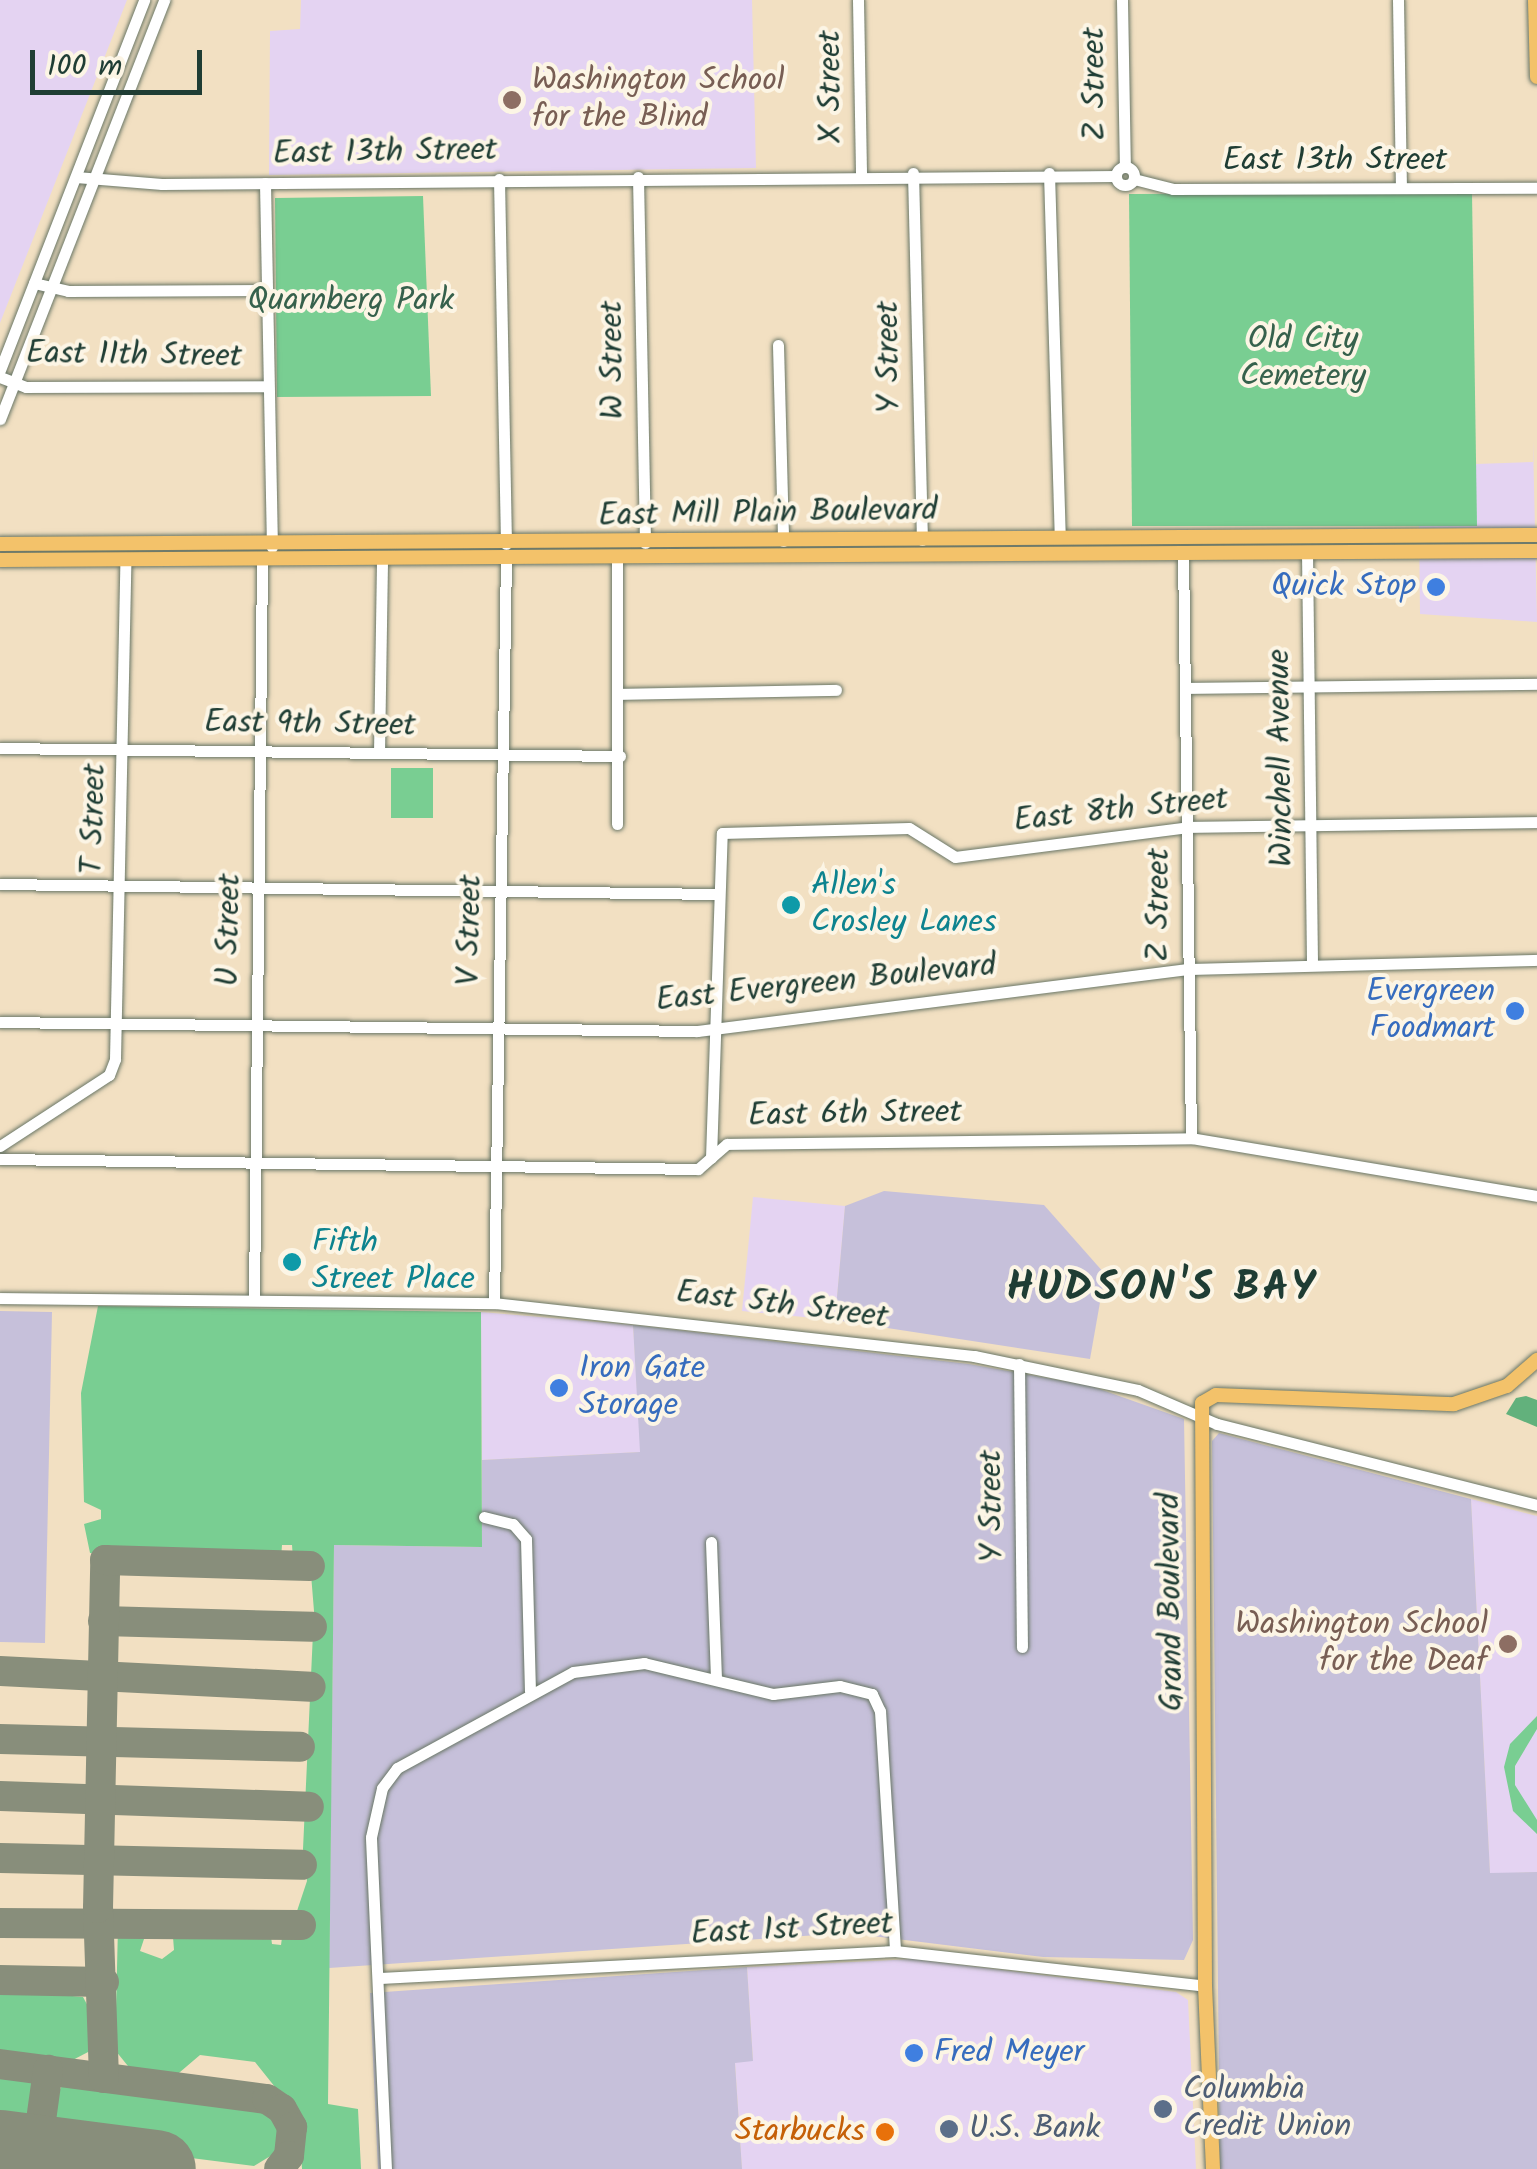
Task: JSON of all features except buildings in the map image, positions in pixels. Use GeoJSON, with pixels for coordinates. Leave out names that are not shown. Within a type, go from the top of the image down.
{"type":"FeatureCollection","features":[{"type":"Feature","properties":{"kind":"main road"},"geometry":{"type":"LineString","coordinates":[[1536,0],[1537,77]]}},
{"type":"Feature","properties":{"kind":"main road","name":"East Mill Plain Boulevard"},"geometry":{"type":"LineString","coordinates":[[0,560],[382,561],[645,543],[1537,535]]}},
{"type":"Feature","properties":{"kind":"main road","name":"East Mill Plain Boulevard"},"geometry":{"type":"LineString","coordinates":[[0,544],[506,552],[617,558],[1537,551]]}},
{"type":"Feature","properties":{"kind":"main road"},"geometry":{"type":"LineString","coordinates":[[1198,1413],[1216,1395],[1454,1404],[1507,1386],[1537,1360]]}},
{"type":"Feature","properties":{"kind":"main road","name":"Grand Boulevard"},"geometry":{"type":"LineString","coordinates":[[1198,1413],[1208,2152],[1213,2169]]}},
{"type":"Feature","properties":{"kind":"main road","name":"Grand Boulevard"},"geometry":{"type":"LineString","coordinates":[[1201,2169],[1208,2152]]}},
{"type":"Feature","properties":{"kind":"street"},"geometry":{"type":"LineString","coordinates":[[0,373],[144,0]]}},
{"type":"Feature","properties":{"kind":"street"},"geometry":{"type":"LineString","coordinates":[[0,419],[164,0]]}},
{"type":"Feature","properties":{"kind":"street","name":"X Street"},"geometry":{"type":"LineString","coordinates":[[858,0],[861,173]]}},
{"type":"Feature","properties":{"kind":"street","name":"Z Street"},"geometry":{"type":"LineString","coordinates":[[1120,172],[1122,0]]}},
{"type":"Feature","properties":{"kind":"street"},"geometry":{"type":"LineString","coordinates":[[1398,0],[1400,188]]}},
{"type":"Feature","properties":{"kind":"street","name":"East 13th Street"},"geometry":{"type":"LineString","coordinates":[[76,176],[94,183],[266,183],[1120,172],[1134,180],[1173,189],[1537,188]]}},
{"type":"Feature","properties":{"kind":"street","name":"Y Street"},"geometry":{"type":"LineString","coordinates":[[913,173],[922,540]]}},
{"type":"Feature","properties":{"kind":"street","name":"Z Street"},"geometry":{"type":"LineString","coordinates":[[1050,173],[1060,538]]}},
{"type":"Feature","properties":{"kind":"street","name":"W Street"},"geometry":{"type":"LineString","coordinates":[[638,177],[645,543]]}},
{"type":"Feature","properties":{"kind":"street","name":"V Street"},"geometry":{"type":"LineString","coordinates":[[494,1303],[506,552],[499,178]]}},
{"type":"Feature","properties":{"kind":"street"},"geometry":{"type":"LineString","coordinates":[[266,183],[272,548]]}},
{"type":"Feature","properties":{"kind":"street"},"geometry":{"type":"LineString","coordinates":[[34,284],[51,290],[266,290]]}},
{"type":"Feature","properties":{"kind":"street"},"geometry":{"type":"LineString","coordinates":[[778,345],[783,541]]}},
{"type":"Feature","properties":{"kind":"street","name":"East 11th Street"},"geometry":{"type":"LineString","coordinates":[[0,373],[14,382],[268,386]]}},
{"type":"Feature","properties":{"kind":"street","name":"Z Street"},"geometry":{"type":"LineString","coordinates":[[1183,552],[1191,1138]]}},
{"type":"Feature","properties":{"kind":"street","name":"Winchell Avenue"},"geometry":{"type":"LineString","coordinates":[[1307,552],[1312,964]]}},
{"type":"Feature","properties":{"kind":"street"},"geometry":{"type":"LineString","coordinates":[[617,558],[617,824]]}},
{"type":"Feature","properties":{"kind":"street"},"geometry":{"type":"LineString","coordinates":[[379,754],[382,561]]}},
{"type":"Feature","properties":{"kind":"street","name":"T Street"},"geometry":{"type":"LineString","coordinates":[[0,1146],[109,1075],[118,1023],[125,562]]}},
{"type":"Feature","properties":{"kind":"street","name":"U Street"},"geometry":{"type":"LineString","coordinates":[[254,1299],[262,562]]}},
{"type":"Feature","properties":{"kind":"street"},"geometry":{"type":"LineString","coordinates":[[1186,688],[1537,684]]}},
{"type":"Feature","properties":{"kind":"street"},"geometry":{"type":"LineString","coordinates":[[619,694],[836,690]]}},
{"type":"Feature","properties":{"kind":"street","name":"East 9th Street"},"geometry":{"type":"LineString","coordinates":[[0,748],[620,756]]}},
{"type":"Feature","properties":{"kind":"street","name":"East 8th Street"},"geometry":{"type":"LineString","coordinates":[[715,894],[722,833],[909,828],[955,857],[1188,827],[1537,822]]}},
{"type":"Feature","properties":{"kind":"street"},"geometry":{"type":"LineString","coordinates":[[0,884],[715,894],[712,1162]]}},
{"type":"Feature","properties":{"kind":"street","name":"East Evergreen Boulevard"},"geometry":{"type":"LineString","coordinates":[[0,1022],[711,1029],[1186,969],[1537,960]]}},
{"type":"Feature","properties":{"kind":"street","name":"East 6th Street"},"geometry":{"type":"LineString","coordinates":[[0,1159],[698,1169],[712,1162],[727,1144],[1191,1138],[1537,1196]]}},
{"type":"Feature","properties":{"kind":"street","name":"East 5th Street"},"geometry":{"type":"LineString","coordinates":[[0,1298],[494,1303],[1020,1364],[1138,1390],[1217,1424],[1537,1505]]}},
{"type":"Feature","properties":{"kind":"street","name":"Y Street"},"geometry":{"type":"LineString","coordinates":[[1020,1364],[1022,1648]]}},
{"type":"Feature","properties":{"kind":"street"},"geometry":{"type":"LineString","coordinates":[[484,1517],[513,1524],[526,1539],[530,1691]]}},
{"type":"Feature","properties":{"kind":"street"},"geometry":{"type":"LineString","coordinates":[[711,1542],[716,1678]]}},
{"type":"Feature","properties":{"kind":"street"},"geometry":{"type":"LineString","coordinates":[[386,2169],[380,1978],[370,1838],[382,1788],[397,1768],[530,1691],[613,1663],[716,1678],[772,1694],[853,1686],[872,1694],[880,1711],[894,1951]]}},
{"type":"Feature","properties":{"kind":"street","name":"East 1st Street"},"geometry":{"type":"LineString","coordinates":[[380,1978],[894,1951],[1205,1986]]}},
{"type":"Feature","properties":{"kind":"shaded area"},"geometry":{"type":"Polygon","coordinates":[[[0,0],[127,0],[0,323],[0,0]]]}},
{"type":"Feature","properties":{"kind":"shaded area","name":"Washington School for the Blind"},"geometry":{"type":"Polygon","coordinates":[[[301,0],[752,0],[756,168],[269,175],[270,31],[300,29],[301,0]]]}},
{"type":"Feature","properties":{"kind":"shaded area"},"geometry":{"type":"Polygon","coordinates":[[[1533,440],[1537,622],[1420,614],[1419,526],[1476,525],[1476,464],[1533,462],[1533,440]]]}},
{"type":"Feature","properties":{"kind":"shaded area"},"geometry":{"type":"Polygon","coordinates":[[[884,1191],[1044,1205],[1105,1274],[1090,1359],[835,1320],[845,1206],[884,1191]]]}},
{"type":"Feature","properties":{"kind":"shaded area","name":"Iron Gate Storage"},"geometry":{"type":"Polygon","coordinates":[[[753,1197],[845,1206],[835,1320],[742,1311],[753,1197]]]}},
{"type":"Feature","properties":{"kind":"shaded area"},"geometry":{"type":"Polygon","coordinates":[[[0,1311],[52,1312],[45,1643],[0,1642],[0,1311]]]}},
{"type":"Feature","properties":{"kind":"shaded area","name":"Iron Gate Storage"},"geometry":{"type":"Polygon","coordinates":[[[481,1312],[633,1325],[641,1452],[482,1460],[481,1312]]]}},
{"type":"Feature","properties":{"kind":"shaded area"},"geometry":{"type":"Polygon","coordinates":[[[633,1325],[969,1364],[1091,1386],[1184,1419],[1193,1940],[1184,1960],[1043,1957],[848,1933],[329,1968],[334,1545],[482,1547],[482,1460],[640,1452],[633,1325]]]}},
{"type":"Feature","properties":{"kind":"shaded area"},"geometry":{"type":"Polygon","coordinates":[[[1219,1433],[1471,1499],[1490,1873],[1537,1872],[1537,2169],[1220,2169],[1212,1441],[1219,1433]]]}},
{"type":"Feature","properties":{"kind":"shaded area","name":"Washington School for the Deaf"},"geometry":{"type":"Polygon","coordinates":[[[1471,1499],[1537,1516],[1537,1872],[1490,1874],[1471,1499]]]}},
{"type":"Feature","properties":{"kind":"shaded area"},"geometry":{"type":"Polygon","coordinates":[[[914,1959],[1176,1992],[1188,2000],[1196,2169],[742,2169],[735,2062],[753,2060],[747,1967],[914,1959]]]}},
{"type":"Feature","properties":{"kind":"shaded area"},"geometry":{"type":"Polygon","coordinates":[[[747,1967],[753,2061],[735,2063],[742,2169],[378,2169],[370,1993],[747,1967]]]}},
{"type":"Feature","properties":{"kind":"green space","name":"Old City Cemetery"},"geometry":{"type":"Polygon","coordinates":[[[1472,193],[1477,526],[1132,526],[1129,194],[1472,193]]]}},
{"type":"Feature","properties":{"kind":"green space","name":"Quarnberg Park"},"geometry":{"type":"Polygon","coordinates":[[[423,196],[431,396],[277,397],[275,198],[423,196]]]}},
{"type":"Feature","properties":{"kind":"green space"},"geometry":{"type":"Polygon","coordinates":[[[391,768],[433,768],[433,818],[391,818],[391,768]]]}},
{"type":"Feature","properties":{"kind":"green space"},"geometry":{"type":"Polygon","coordinates":[[[98,1306],[481,1312],[482,1547],[334,1545],[328,2104],[358,2109],[361,2169],[302,2169],[299,2117],[255,2062],[200,2055],[173,2078],[132,2071],[115,2050],[118,1927],[148,1927],[140,1951],[162,1959],[174,1950],[173,1937],[162,1937],[166,1927],[227,1928],[229,1939],[238,1938],[241,1928],[250,1929],[251,1939],[270,1929],[272,1944],[281,1945],[283,1930],[301,1929],[295,1917],[307,1881],[303,1849],[314,1611],[310,1562],[293,1559],[292,1545],[282,1545],[281,1559],[90,1553],[84,1524],[101,1519],[101,1510],[84,1502],[81,1393],[98,1306]]]}},
{"type":"Feature","properties":{"kind":"green space"},"geometry":{"type":"Polygon","coordinates":[[[1516,1398],[1537,1400],[1537,1427],[1506,1414],[1516,1398]]]}},
{"type":"Feature","properties":{"kind":"green space"},"geometry":{"type":"Polygon","coordinates":[[[1537,1716],[1537,1729],[1515,1766],[1515,1785],[1537,1820],[1537,1834],[1513,1811],[1504,1767],[1510,1744],[1537,1716]]]}},
{"type":"Feature","properties":{"kind":"green space"},"geometry":{"type":"Polygon","coordinates":[[[0,1989],[83,1997],[96,2021],[90,2051],[67,2063],[0,2056],[0,1989]]]}},
{"type":"Feature","properties":{"kind":"green space"},"geometry":{"type":"Polygon","coordinates":[[[0,2072],[35,2081],[28,2137],[0,2133],[0,2072]]]}},
{"type":"Feature","properties":{"kind":"green space"},"geometry":{"type":"Polygon","coordinates":[[[64,2082],[262,2106],[281,2116],[284,2137],[277,2152],[254,2166],[50,2140],[50,2108],[64,2082]]]}},
{"type":"Feature","properties":{"kind":"taxiway"},"geometry":{"type":"LineString","coordinates":[[104,2078],[98,1908],[105,1560],[310,1566]]}},
{"type":"Feature","properties":{"kind":"taxiway"},"geometry":{"type":"LineString","coordinates":[[103,1621],[312,1627]]}},
{"type":"Feature","properties":{"kind":"taxiway"},"geometry":{"type":"LineString","coordinates":[[0,1671],[311,1687]]}},
{"type":"Feature","properties":{"kind":"taxiway"},"geometry":{"type":"LineString","coordinates":[[0,1739],[300,1747]]}},
{"type":"Feature","properties":{"kind":"taxiway"},"geometry":{"type":"LineString","coordinates":[[0,1796],[309,1807]]}},
{"type":"Feature","properties":{"kind":"taxiway"},"geometry":{"type":"LineString","coordinates":[[0,1858],[302,1865]]}},
{"type":"Feature","properties":{"kind":"taxiway"},"geometry":{"type":"LineString","coordinates":[[0,1923],[301,1925]]}},
{"type":"Feature","properties":{"kind":"taxiway"},"geometry":{"type":"LineString","coordinates":[[0,1980],[104,1982]]}},
{"type":"Feature","properties":{"kind":"taxiway"},"geometry":{"type":"LineString","coordinates":[[0,2064],[267,2099],[282,2109],[292,2127],[289,2156],[279,2169]]}},
{"type":"Feature","properties":{"kind":"taxiway"},"geometry":{"type":"LineString","coordinates":[[23,2152],[38,2142],[48,2070]]}},
{"type":"Feature","properties":{"kind":"runway"},"geometry":{"type":"LineString","coordinates":[[0,2149],[157,2169]]}},
{"type":"Feature","properties":{"kind":"place","name":"Washington School for the Blind"},"geometry":{"type":"Point","coordinates":[512,100]}},
{"type":"Feature","properties":{"kind":"place","name":"Quick Stop"},"geometry":{"type":"Point","coordinates":[1436,587]}},
{"type":"Feature","properties":{"kind":"place","name":"Allen's Crosley Lanes"},"geometry":{"type":"Point","coordinates":[791,905]}},
{"type":"Feature","properties":{"kind":"place","name":"Evergreen Foodmart"},"geometry":{"type":"Point","coordinates":[1515,1011]}},
{"type":"Feature","properties":{"kind":"place","name":"Fifth Street Place"},"geometry":{"type":"Point","coordinates":[292,1262]}},
{"type":"Feature","properties":{"kind":"place","name":"Iron Gate Storage"},"geometry":{"type":"Point","coordinates":[559,1388]}},
{"type":"Feature","properties":{"kind":"place","name":"Washington School for the Deaf"},"geometry":{"type":"Point","coordinates":[1508,1644]}},
{"type":"Feature","properties":{"kind":"place","name":"Fred Meyer"},"geometry":{"type":"Point","coordinates":[914,2053]}},
{"type":"Feature","properties":{"kind":"place","name":"Columbia Credit Union"},"geometry":{"type":"Point","coordinates":[1163,2109]}},
{"type":"Feature","properties":{"kind":"place","name":"U.S. Bank"},"geometry":{"type":"Point","coordinates":[949,2129]}},
{"type":"Feature","properties":{"kind":"place","name":"Starbucks"},"geometry":{"type":"Point","coordinates":[885,2132]}},
{"type":"Feature","properties":{"kind":"district","name":"HUDSON'S BAY"},"geometry":{"type":"Point","coordinates":[1162,1289]}}]}
